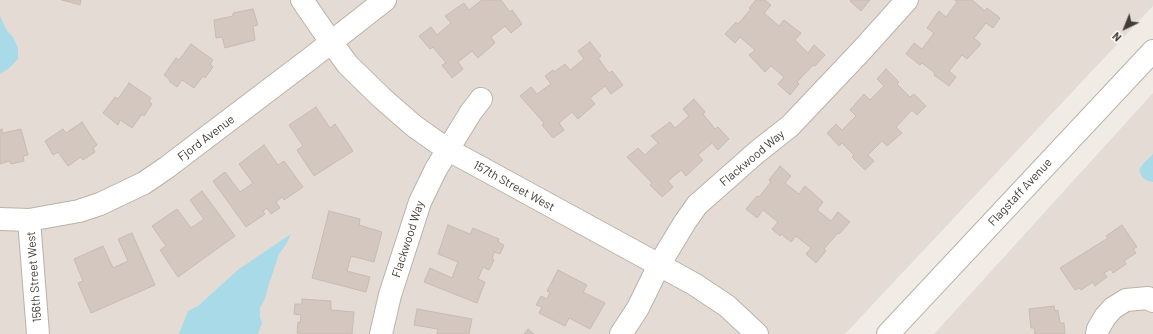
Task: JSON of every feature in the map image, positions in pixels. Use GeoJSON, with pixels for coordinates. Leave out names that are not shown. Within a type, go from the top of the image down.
{"type":"FeatureCollection","features":[{"type":"Feature","properties":{"kind":"street","name":"157th Street West"},"geometry":{"type":"LineString","coordinates":[[302,0],[331,42],[359,76],[404,118],[448,150],[704,290],[727,306],[757,334]]}},
{"type":"Feature","properties":{"kind":"street","name":"Fjord Avenue"},"geometry":{"type":"LineString","coordinates":[[0,220],[29,220],[58,216],[93,207],[144,183],[292,73],[385,0]]}},
{"type":"Feature","properties":{"kind":"street","name":"Flackwood Way"},"geometry":{"type":"LineString","coordinates":[[621,334],[638,308],[659,265],[697,205],[757,152],[790,126],[907,0]]}},
{"type":"Feature","properties":{"kind":"street","name":"Flagstaff Avenue"},"geometry":{"type":"LineString","coordinates":[[888,334],[1153,51]]}},
{"type":"Feature","properties":{"kind":"street","name":"Flackwood Way"},"geometry":{"type":"LineString","coordinates":[[381,334],[390,295],[420,202],[436,169],[471,112],[481,99]]}},
{"type":"Feature","properties":{"kind":"street","name":"156th Street West"},"geometry":{"type":"LineString","coordinates":[[29,220],[38,334]]}},
{"type":"Feature","properties":{"kind":"street"},"geometry":{"type":"LineString","coordinates":[[1097,334],[1104,317],[1113,308],[1126,300],[1148,298],[1153,301]]}},
{"type":"Feature","properties":{"kind":"shaded area"},"geometry":{"type":"Polygon","coordinates":[[[0,0],[1153,0],[1153,6],[845,334],[0,334],[0,0]]]}},
{"type":"Feature","properties":{"kind":"shaded area"},"geometry":{"type":"Polygon","coordinates":[[[1153,93],[1153,334],[934,334],[944,323],[1153,93]]]}},
{"type":"Feature","properties":{"kind":"water"},"geometry":{"type":"Polygon","coordinates":[[[0,16],[7,31],[13,37],[18,48],[18,59],[8,69],[0,74],[0,16]]]}},
{"type":"Feature","properties":{"kind":"water"},"geometry":{"type":"Polygon","coordinates":[[[1153,154],[1153,182],[1142,177],[1139,170],[1153,154]]]}},
{"type":"Feature","properties":{"kind":"water"},"geometry":{"type":"Polygon","coordinates":[[[291,234],[287,243],[279,254],[265,299],[260,308],[262,323],[258,334],[179,334],[188,311],[198,306],[239,269],[291,234]]]}},
{"type":"Feature","properties":{"kind":"building"},"geometry":{"type":"Polygon","coordinates":[[[62,0],[81,0],[80,5],[62,0]]]}},
{"type":"Feature","properties":{"kind":"building"},"geometry":{"type":"Polygon","coordinates":[[[482,0],[501,0],[510,12],[512,10],[522,24],[511,33],[505,26],[491,37],[495,43],[478,58],[472,51],[458,62],[463,69],[452,78],[442,65],[446,63],[433,47],[430,49],[419,36],[431,27],[437,35],[451,23],[445,16],[464,3],[469,10],[482,0]]]}},
{"type":"Feature","properties":{"kind":"building"},"geometry":{"type":"Polygon","coordinates":[[[756,0],[765,0],[771,5],[764,13],[779,26],[784,20],[801,33],[795,40],[808,53],[814,45],[825,55],[797,82],[799,84],[790,95],[778,84],[784,77],[771,66],[765,72],[749,55],[755,50],[740,37],[735,43],[725,34],[736,22],[738,24],[751,9],[749,8],[756,0]]]}},
{"type":"Feature","properties":{"kind":"building"},"geometry":{"type":"Polygon","coordinates":[[[870,0],[861,11],[850,1],[870,0]]]}},
{"type":"Feature","properties":{"kind":"building"},"geometry":{"type":"Polygon","coordinates":[[[955,0],[972,0],[985,11],[987,8],[1000,18],[993,28],[986,23],[974,38],[981,44],[967,59],[962,55],[949,71],[956,77],[949,86],[934,75],[935,73],[922,63],[920,65],[906,54],[914,43],[922,49],[934,33],[927,28],[939,11],[946,17],[957,2],[955,0]]]}},
{"type":"Feature","properties":{"kind":"building"},"geometry":{"type":"Polygon","coordinates":[[[253,9],[258,25],[253,26],[255,40],[225,48],[222,37],[216,38],[214,20],[233,16],[233,13],[253,9]]]}},
{"type":"Feature","properties":{"kind":"building"},"geometry":{"type":"Polygon","coordinates":[[[590,42],[601,56],[598,58],[609,73],[612,71],[623,85],[611,94],[605,86],[590,98],[595,104],[578,119],[572,112],[559,123],[564,130],[553,138],[542,125],[544,123],[520,96],[531,87],[537,94],[551,84],[545,76],[553,70],[554,72],[565,64],[570,70],[584,59],[578,51],[590,42]]]}},
{"type":"Feature","properties":{"kind":"building"},"geometry":{"type":"Polygon","coordinates":[[[191,44],[213,60],[210,64],[213,67],[205,78],[203,76],[194,88],[182,80],[177,87],[164,75],[176,58],[179,60],[191,44]]]}},
{"type":"Feature","properties":{"kind":"building"},"geometry":{"type":"Polygon","coordinates":[[[886,69],[899,82],[897,84],[910,97],[914,94],[926,106],[917,115],[912,110],[896,127],[902,133],[887,146],[882,141],[868,155],[874,161],[865,170],[852,157],[854,155],[842,143],[839,146],[827,133],[836,124],[842,130],[856,116],[850,110],[864,94],[870,100],[884,86],[877,79],[886,69]]]}},
{"type":"Feature","properties":{"kind":"building"},"geometry":{"type":"Polygon","coordinates":[[[129,83],[151,98],[149,102],[152,104],[144,116],[142,114],[132,128],[120,120],[118,125],[103,113],[115,97],[118,99],[129,83]]]}},
{"type":"Feature","properties":{"kind":"building"},"geometry":{"type":"Polygon","coordinates":[[[694,99],[705,112],[703,114],[715,129],[718,127],[729,139],[718,150],[712,143],[698,155],[703,160],[686,176],[681,170],[668,181],[673,187],[662,197],[650,185],[652,183],[627,157],[638,148],[645,155],[658,143],[651,136],[670,122],[675,128],[689,116],[683,109],[694,99]]]}},
{"type":"Feature","properties":{"kind":"building"},"geometry":{"type":"Polygon","coordinates":[[[316,107],[330,128],[335,124],[353,151],[314,176],[297,150],[303,146],[289,125],[316,107]]]}},
{"type":"Feature","properties":{"kind":"building"},"geometry":{"type":"Polygon","coordinates":[[[82,122],[97,145],[93,148],[95,152],[83,160],[81,157],[68,166],[58,152],[53,155],[45,141],[63,129],[66,133],[82,122]]]}},
{"type":"Feature","properties":{"kind":"building"},"geometry":{"type":"Polygon","coordinates":[[[2,129],[3,133],[21,129],[28,155],[23,156],[24,161],[11,164],[10,161],[0,164],[0,130],[2,129]]]}},
{"type":"Feature","properties":{"kind":"building"},"geometry":{"type":"Polygon","coordinates":[[[264,145],[278,165],[284,161],[303,187],[284,200],[282,197],[276,202],[280,208],[271,214],[267,208],[263,211],[265,214],[246,227],[213,181],[225,172],[240,192],[253,183],[239,164],[264,145]]]}},
{"type":"Feature","properties":{"kind":"building"},"geometry":{"type":"Polygon","coordinates":[[[780,166],[791,176],[785,183],[799,194],[805,186],[823,202],[817,210],[831,221],[838,212],[850,222],[824,249],[826,251],[816,263],[806,254],[811,248],[796,236],[791,242],[781,234],[780,236],[772,229],[778,222],[763,210],[757,218],[746,209],[757,196],[759,197],[771,182],[769,180],[780,166]]]}},
{"type":"Feature","properties":{"kind":"building"},"geometry":{"type":"Polygon","coordinates":[[[202,191],[235,236],[178,277],[160,250],[166,246],[152,226],[177,209],[191,228],[204,219],[190,200],[202,191]]]}},
{"type":"Feature","properties":{"kind":"building"},"geometry":{"type":"Polygon","coordinates":[[[329,211],[360,219],[359,225],[382,232],[374,262],[351,256],[347,271],[370,277],[366,292],[312,278],[329,211]]]}},
{"type":"Feature","properties":{"kind":"building"},"geometry":{"type":"Polygon","coordinates":[[[448,225],[470,234],[473,228],[499,239],[498,242],[504,245],[500,254],[494,252],[492,259],[494,260],[489,270],[483,267],[478,279],[485,282],[477,303],[424,282],[430,268],[452,278],[458,262],[438,254],[448,225]]]}},
{"type":"Feature","properties":{"kind":"building"},"geometry":{"type":"Polygon","coordinates":[[[1122,225],[1137,247],[1133,249],[1136,253],[1124,261],[1126,264],[1113,273],[1111,269],[1104,273],[1107,277],[1095,286],[1093,282],[1081,290],[1079,288],[1075,290],[1060,268],[1108,238],[1106,236],[1122,225]]]}},
{"type":"Feature","properties":{"kind":"building"},"geometry":{"type":"Polygon","coordinates":[[[132,233],[155,285],[91,313],[78,283],[83,281],[74,259],[103,246],[113,268],[128,261],[118,239],[132,233]]]}},
{"type":"Feature","properties":{"kind":"building"},"geometry":{"type":"Polygon","coordinates":[[[558,270],[587,285],[583,292],[605,303],[590,329],[569,318],[565,326],[539,313],[542,307],[536,305],[541,296],[547,299],[550,292],[547,291],[558,270]]]}},
{"type":"Feature","properties":{"kind":"building"},"geometry":{"type":"Polygon","coordinates":[[[302,299],[331,301],[331,310],[354,312],[352,334],[297,333],[298,322],[300,323],[301,315],[294,314],[295,304],[302,304],[302,299]]]}},
{"type":"Feature","properties":{"kind":"building"},"geometry":{"type":"Polygon","coordinates":[[[1054,306],[1055,311],[1058,310],[1060,323],[1064,323],[1065,334],[1035,334],[1034,328],[1031,328],[1029,309],[1054,306]]]}},
{"type":"Feature","properties":{"kind":"building"},"geometry":{"type":"Polygon","coordinates":[[[417,309],[472,319],[469,334],[437,334],[438,329],[414,325],[417,309]]]}},
{"type":"Feature","properties":{"kind":"building"},"geometry":{"type":"Polygon","coordinates":[[[528,329],[534,334],[524,334],[528,329]]]}}]}
